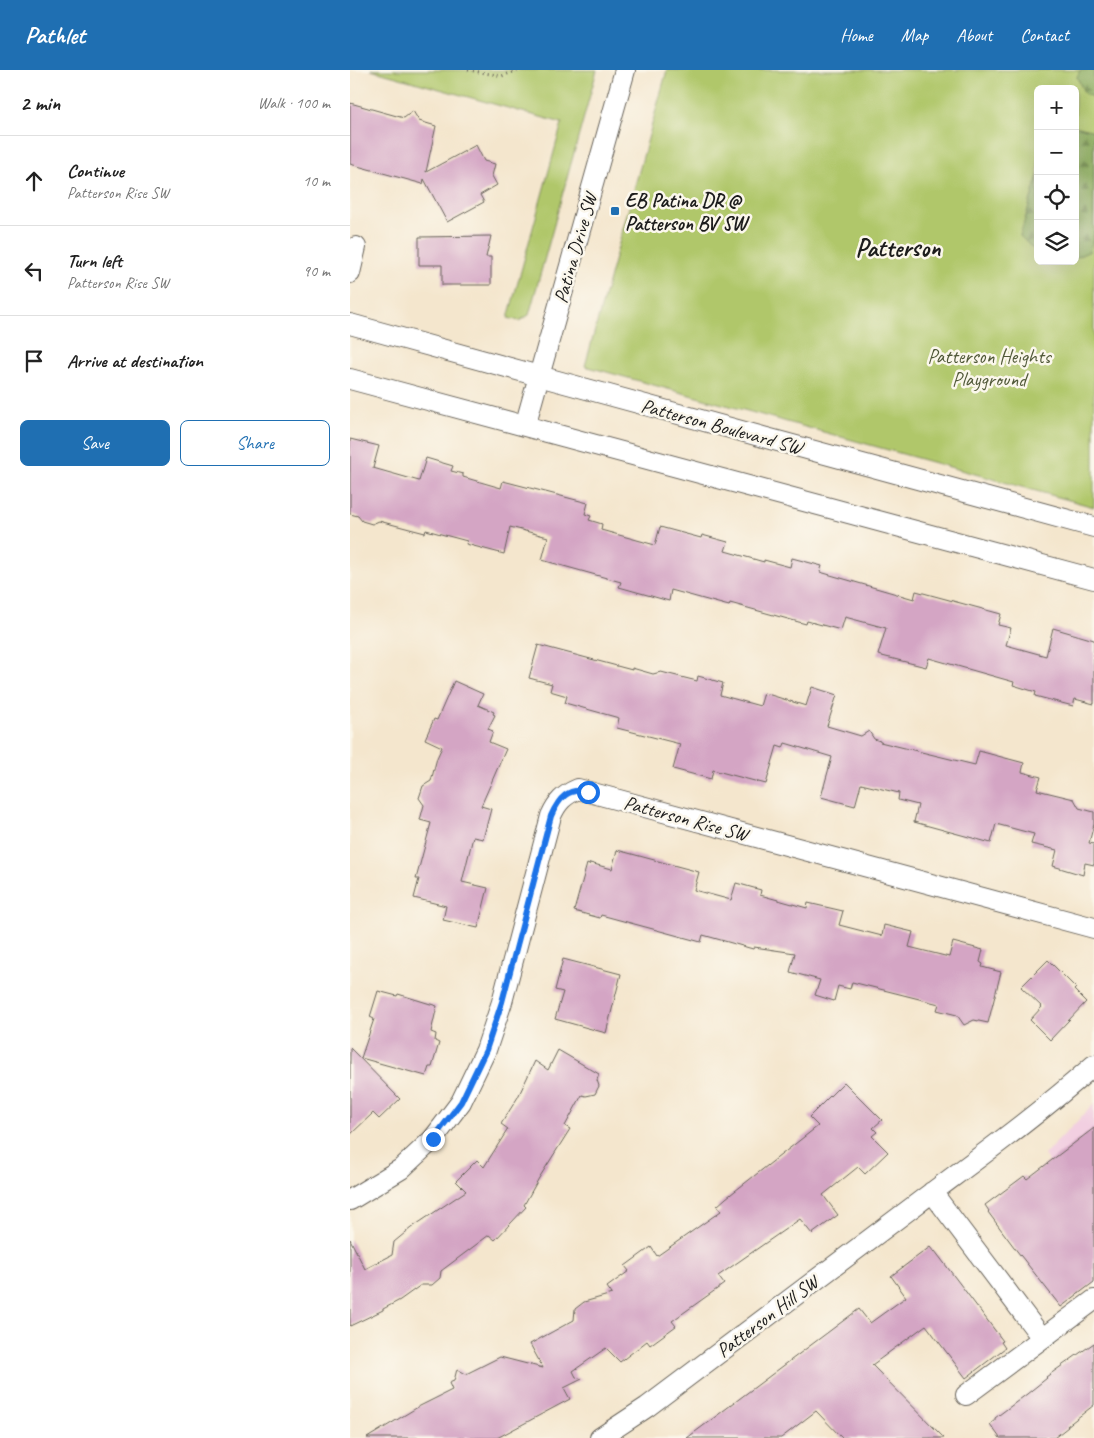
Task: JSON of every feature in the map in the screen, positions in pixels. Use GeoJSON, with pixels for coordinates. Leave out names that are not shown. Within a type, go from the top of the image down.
{"type":"FeatureCollection","features":[{"type":"Feature","properties":{"kind":"street","name":"Patina Drive SW"},"geometry":{"type":"LineString","coordinates":[[525,426],[625,70]]}},
{"type":"Feature","properties":{"kind":"street"},"geometry":{"type":"LineString","coordinates":[[350,273],[356,247]]}},
{"type":"Feature","properties":{"kind":"street","name":"Patterson Boulevard SW"},"geometry":{"type":"LineString","coordinates":[[350,324],[1094,527]]}},
{"type":"Feature","properties":{"kind":"street"},"geometry":{"type":"LineString","coordinates":[[350,379],[1094,579]]}},
{"type":"Feature","properties":{"kind":"street","name":"Patterson Rise SW"},"geometry":{"type":"LineString","coordinates":[[350,1200],[401,1169],[433,1139],[461,1102],[486,1050],[502,1002],[551,816],[555,806],[566,794],[578,790],[1094,928]]}},
{"type":"Feature","properties":{"kind":"street","name":"Patterson Hill SW"},"geometry":{"type":"LineString","coordinates":[[600,1438],[647,1407],[1033,1117],[1094,1066]]}},
{"type":"Feature","properties":{"kind":"street"},"geometry":{"type":"LineString","coordinates":[[932,1192],[1042,1338]]}},
{"type":"Feature","properties":{"kind":"street"},"geometry":{"type":"LineString","coordinates":[[966,1395],[1094,1300]]}},
{"type":"Feature","properties":{"kind":"path"},"geometry":{"type":"LineString","coordinates":[[468,70],[502,76],[519,70]]}},
{"type":"Feature","properties":{"kind":"shaded area"},"geometry":{"type":"Polygon","coordinates":[[[1094,1104],[1094,1223],[1044,1155],[1094,1104]]]}},
{"type":"Feature","properties":{"kind":"green space"},"geometry":{"type":"Polygon","coordinates":[[[371,70],[597,70],[529,315],[519,321],[508,318],[562,123],[371,70]]]}},
{"type":"Feature","properties":{"kind":"green space","name":"Patterson Heights Playground"},"geometry":{"type":"Polygon","coordinates":[[[667,70],[1094,70],[1094,507],[585,366],[667,70]]]}},
{"type":"Feature","properties":{"kind":"green space"},"geometry":{"type":"Polygon","coordinates":[[[1080,70],[1094,70],[1094,98],[1084,93],[1077,77],[1080,70]]]}},
{"type":"Feature","properties":{"kind":"green space"},"geometry":{"type":"Polygon","coordinates":[[[1079,127],[1094,131],[1094,234],[1090,251],[1079,256],[1079,127]]]}},
{"type":"Feature","properties":{"kind":"green space"},"geometry":{"type":"Polygon","coordinates":[[[1034,189],[1034,250],[1020,236],[1034,189]]]}},
{"type":"Feature","properties":{"kind":"building"},"geometry":{"type":"Polygon","coordinates":[[[350,103],[404,118],[413,111],[419,121],[436,126],[426,172],[476,145],[484,161],[495,164],[492,176],[497,185],[480,195],[484,202],[447,222],[424,179],[423,184],[350,164],[350,103]]]}},
{"type":"Feature","properties":{"kind":"building"},"geometry":{"type":"Polygon","coordinates":[[[491,236],[486,257],[491,257],[491,285],[442,285],[442,265],[419,265],[419,237],[491,236]]]}},
{"type":"Feature","properties":{"kind":"building"},"geometry":{"type":"Polygon","coordinates":[[[350,439],[379,446],[373,468],[419,481],[426,458],[453,466],[451,471],[463,474],[463,477],[501,488],[503,481],[588,503],[585,514],[591,516],[589,520],[602,524],[601,530],[655,545],[660,527],[701,538],[702,535],[728,542],[725,551],[764,562],[764,560],[790,567],[792,558],[822,566],[820,572],[914,599],[916,591],[1001,614],[998,625],[1011,628],[1006,645],[1046,656],[1053,628],[1094,640],[1094,704],[1075,699],[1073,706],[1035,696],[1036,692],[1013,685],[1014,682],[929,658],[926,667],[878,655],[886,628],[845,617],[841,630],[807,621],[806,624],[730,603],[729,606],[671,590],[669,601],[619,587],[621,582],[542,560],[548,537],[510,527],[504,554],[466,544],[467,541],[426,530],[425,533],[379,521],[372,524],[362,521],[358,516],[350,514],[350,439]]]}},
{"type":"Feature","properties":{"kind":"building"},"geometry":{"type":"Polygon","coordinates":[[[538,645],[632,670],[632,668],[653,674],[661,672],[697,681],[698,676],[723,683],[720,695],[760,706],[764,693],[806,706],[812,687],[837,695],[827,726],[861,736],[869,731],[874,739],[880,742],[975,765],[979,751],[1024,763],[1022,772],[1041,777],[1037,790],[1074,799],[1079,808],[1094,812],[1094,824],[1089,843],[1094,844],[1094,865],[1085,863],[1083,875],[1053,866],[1057,850],[1031,844],[1034,834],[996,824],[991,843],[914,822],[918,805],[898,800],[899,793],[861,784],[855,806],[821,797],[832,757],[785,743],[783,748],[777,746],[766,784],[713,770],[711,779],[673,769],[680,744],[617,728],[619,718],[565,703],[567,696],[550,691],[552,684],[529,678],[538,645]]]}},
{"type":"Feature","properties":{"kind":"building"},"geometry":{"type":"Polygon","coordinates":[[[454,681],[483,694],[478,705],[494,712],[493,714],[495,715],[488,729],[493,731],[489,742],[506,749],[481,806],[491,809],[483,839],[473,837],[462,882],[488,888],[478,928],[443,920],[446,906],[414,898],[419,879],[416,879],[431,823],[420,820],[424,805],[419,798],[423,786],[431,781],[442,747],[425,739],[434,719],[437,720],[454,681]]]}},
{"type":"Feature","properties":{"kind":"building"},"geometry":{"type":"Polygon","coordinates":[[[617,850],[699,872],[694,890],[731,900],[736,883],[761,890],[760,895],[807,908],[808,903],[843,911],[839,925],[882,936],[884,925],[913,932],[909,947],[949,957],[953,942],[983,950],[980,962],[983,964],[982,967],[1001,972],[988,1023],[974,1020],[964,1025],[957,1015],[937,1010],[939,1004],[852,982],[850,989],[838,986],[834,1001],[815,995],[820,980],[790,972],[795,953],[754,947],[753,949],[703,935],[701,942],[601,915],[600,918],[574,911],[587,864],[589,865],[590,863],[612,869],[617,850]]]}},
{"type":"Feature","properties":{"kind":"building"},"geometry":{"type":"Polygon","coordinates":[[[563,959],[621,974],[606,1033],[555,1019],[563,992],[555,990],[563,959]]]}},
{"type":"Feature","properties":{"kind":"building"},"geometry":{"type":"Polygon","coordinates":[[[1048,960],[1076,988],[1074,990],[1086,1002],[1050,1040],[1030,1020],[1042,1007],[1021,987],[1048,960]]]}},
{"type":"Feature","properties":{"kind":"building"},"geometry":{"type":"Polygon","coordinates":[[[378,991],[397,996],[398,994],[437,1006],[431,1032],[436,1034],[435,1041],[439,1043],[432,1067],[429,1067],[426,1076],[361,1058],[374,1019],[370,1017],[378,991]]]}},
{"type":"Feature","properties":{"kind":"building"},"geometry":{"type":"Polygon","coordinates":[[[350,1048],[400,1099],[379,1119],[373,1113],[350,1135],[350,1048]]]}},
{"type":"Feature","properties":{"kind":"building"},"geometry":{"type":"Polygon","coordinates":[[[558,1050],[599,1074],[597,1080],[599,1086],[595,1094],[582,1095],[565,1126],[570,1129],[539,1178],[524,1205],[526,1207],[495,1240],[489,1235],[441,1271],[440,1278],[432,1285],[421,1285],[383,1310],[350,1326],[350,1239],[365,1269],[392,1255],[394,1242],[411,1228],[466,1191],[456,1181],[477,1160],[484,1167],[508,1129],[501,1124],[518,1097],[535,1061],[548,1070],[558,1050]]]}},
{"type":"Feature","properties":{"kind":"building"},"geometry":{"type":"Polygon","coordinates":[[[844,1082],[882,1120],[873,1128],[877,1132],[872,1136],[888,1152],[865,1174],[858,1167],[823,1195],[838,1215],[812,1234],[800,1219],[718,1276],[724,1284],[672,1321],[676,1326],[650,1345],[647,1341],[620,1362],[606,1348],[573,1371],[576,1377],[582,1379],[564,1388],[570,1399],[497,1438],[367,1438],[418,1407],[452,1390],[449,1383],[454,1381],[457,1369],[466,1374],[500,1357],[543,1368],[530,1344],[574,1320],[575,1309],[584,1302],[612,1294],[607,1287],[629,1271],[625,1266],[651,1247],[657,1256],[721,1211],[717,1206],[726,1198],[818,1126],[809,1117],[844,1082]]]}},
{"type":"Feature","properties":{"kind":"building"},"geometry":{"type":"Polygon","coordinates":[[[1094,1128],[1094,1282],[1061,1307],[1017,1251],[988,1212],[985,1205],[1024,1176],[1027,1179],[1094,1128]]]}},
{"type":"Feature","properties":{"kind":"building"},"geometry":{"type":"Polygon","coordinates":[[[930,1247],[1003,1341],[1001,1342],[1005,1348],[966,1378],[926,1325],[872,1365],[944,1438],[842,1438],[816,1411],[781,1438],[687,1438],[859,1309],[870,1323],[906,1297],[891,1276],[930,1247]]]}},
{"type":"Feature","properties":{"kind":"building"},"geometry":{"type":"Polygon","coordinates":[[[1094,1343],[1094,1405],[1054,1438],[1000,1438],[990,1424],[995,1418],[1046,1377],[1094,1343]]]}},
{"type":"Feature","properties":{"kind":"place","name":"EB Patina DR @ Patterson BV SW"},"geometry":{"type":"Point","coordinates":[615,211]}},
{"type":"Feature","properties":{"kind":"district","name":"Patterson"},"geometry":{"type":"Point","coordinates":[898,247]}},
{"type":"Feature","properties":{"kind":"route"},"geometry":{"type":"LineString","coordinates":[[433,1139],[461,1102],[486,1050],[502,1002],[555,806],[566,794],[578,790],[588,792]]}}]}
